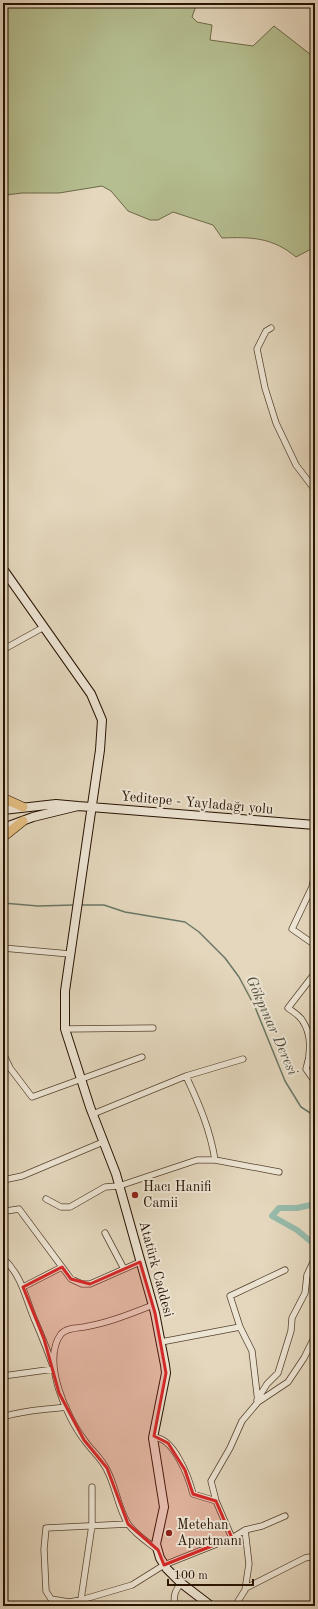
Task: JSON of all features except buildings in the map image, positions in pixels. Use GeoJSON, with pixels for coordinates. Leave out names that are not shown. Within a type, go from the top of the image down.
{"type":"FeatureCollection","features":[{"type":"Feature","properties":{"kind":"highway"},"geometry":{"type":"LineString","coordinates":[[3,798],[23,807]]}},
{"type":"Feature","properties":{"kind":"highway"},"geometry":{"type":"LineString","coordinates":[[3,837],[23,821]]}},
{"type":"Feature","properties":{"kind":"main road","name":"Atatürk Caddesi"},"geometry":{"type":"LineString","coordinates":[[3,569],[91,694],[102,720],[92,808],[78,889],[64,1003],[65,1029],[119,1186],[153,1305],[161,1342],[166,1373],[153,1438],[164,1507],[156,1544],[164,1565],[181,1583],[211,1606]]}},
{"type":"Feature","properties":{"kind":"main road","name":"Yeditepe - Yayladağı yolu"},"geometry":{"type":"LineString","coordinates":[[3,810],[56,804],[315,825]]}},
{"type":"Feature","properties":{"kind":"main road","name":"Yeditepe - Yayladağı yolu"},"geometry":{"type":"LineString","coordinates":[[3,828],[78,806]]}},
{"type":"Feature","properties":{"kind":"street"},"geometry":{"type":"LineString","coordinates":[[271,328],[266,331],[258,350],[265,388],[276,423],[293,458],[315,490]]}},
{"type":"Feature","properties":{"kind":"street"},"geometry":{"type":"LineString","coordinates":[[6,648],[44,627]]}},
{"type":"Feature","properties":{"kind":"street"},"geometry":{"type":"LineString","coordinates":[[315,874],[312,887],[292,929],[315,945]]}},
{"type":"Feature","properties":{"kind":"street"},"geometry":{"type":"LineString","coordinates":[[3,948],[70,954]]}},
{"type":"Feature","properties":{"kind":"street"},"geometry":{"type":"LineString","coordinates":[[315,974],[288,1008],[302,1020],[310,1038],[310,1059],[306,1069],[315,1082]]}},
{"type":"Feature","properties":{"kind":"street"},"geometry":{"type":"LineString","coordinates":[[65,1029],[153,1028]]}},
{"type":"Feature","properties":{"kind":"street"},"geometry":{"type":"LineString","coordinates":[[3,1053],[10,1068],[32,1097],[142,1057]]}},
{"type":"Feature","properties":{"kind":"street"},"geometry":{"type":"LineString","coordinates":[[93,1114],[186,1076],[243,1059]]}},
{"type":"Feature","properties":{"kind":"street"},"geometry":{"type":"LineString","coordinates":[[186,1076],[205,1118],[212,1138],[215,1160]]}},
{"type":"Feature","properties":{"kind":"street"},"geometry":{"type":"LineString","coordinates":[[3,1178],[8,1179],[22,1176],[104,1142]]}},
{"type":"Feature","properties":{"kind":"street"},"geometry":{"type":"LineString","coordinates":[[46,1199],[61,1207],[70,1207],[105,1187],[119,1186],[197,1160],[215,1160],[279,1172]]}},
{"type":"Feature","properties":{"kind":"street"},"geometry":{"type":"LineString","coordinates":[[3,1215],[6,1211],[19,1210],[70,1279],[82,1284],[90,1284],[140,1262]]}},
{"type":"Feature","properties":{"kind":"street"},"geometry":{"type":"LineString","coordinates":[[105,1233],[124,1270]]}},
{"type":"Feature","properties":{"kind":"street"},"geometry":{"type":"LineString","coordinates":[[3,1258],[14,1269],[23,1287],[36,1324],[44,1339],[58,1379],[60,1393],[66,1406],[84,1440],[107,1468],[128,1524],[142,1538],[158,1550]]}},
{"type":"Feature","properties":{"kind":"street"},"geometry":{"type":"LineString","coordinates":[[232,1538],[216,1501],[211,1481],[230,1448],[242,1421],[258,1401],[267,1384],[278,1372],[291,1331],[292,1318],[305,1293],[306,1275],[315,1258]]}},
{"type":"Feature","properties":{"kind":"street"},"geometry":{"type":"LineString","coordinates":[[23,1287],[62,1267]]}},
{"type":"Feature","properties":{"kind":"street"},"geometry":{"type":"LineString","coordinates":[[258,1401],[252,1351],[240,1327],[230,1296],[285,1270]]}},
{"type":"Feature","properties":{"kind":"street"},"geometry":{"type":"LineString","coordinates":[[54,1369],[54,1353],[60,1335],[64,1330],[103,1324],[153,1305]]}},
{"type":"Feature","properties":{"kind":"street"},"geometry":{"type":"LineString","coordinates":[[161,1342],[240,1327]]}},
{"type":"Feature","properties":{"kind":"street"},"geometry":{"type":"LineString","coordinates":[[258,1401],[288,1382],[304,1358],[315,1336]]}},
{"type":"Feature","properties":{"kind":"street"},"geometry":{"type":"LineString","coordinates":[[3,1376],[54,1369]]}},
{"type":"Feature","properties":{"kind":"street"},"geometry":{"type":"LineString","coordinates":[[3,1417],[20,1411],[42,1411],[66,1406]]}},
{"type":"Feature","properties":{"kind":"street"},"geometry":{"type":"LineString","coordinates":[[153,1438],[162,1438],[168,1443],[185,1470],[193,1494],[216,1501]]}},
{"type":"Feature","properties":{"kind":"street"},"geometry":{"type":"LineString","coordinates":[[81,1603],[92,1525],[92,1487]]}},
{"type":"Feature","properties":{"kind":"street"},"geometry":{"type":"LineString","coordinates":[[128,1524],[46,1528],[44,1556],[45,1587],[47,1594],[54,1600],[81,1603],[132,1585],[164,1565],[232,1538],[245,1530],[262,1526],[285,1516]]}},
{"type":"Feature","properties":{"kind":"street"},"geometry":{"type":"LineString","coordinates":[[235,1606],[246,1588],[250,1564],[245,1530]]}},
{"type":"Feature","properties":{"kind":"street"},"geometry":{"type":"LineString","coordinates":[[246,1588],[305,1558],[315,1556]]}},
{"type":"Feature","properties":{"kind":"street"},"geometry":{"type":"LineString","coordinates":[[176,1606],[173,1598],[175,1591],[181,1583]]}},
{"type":"Feature","properties":{"kind":"highlighted area"},"geometry":{"type":"Polygon","coordinates":[[[140,1262],[155,1313],[166,1373],[154,1436],[168,1443],[185,1470],[193,1494],[216,1501],[232,1538],[164,1565],[158,1550],[128,1524],[107,1468],[84,1440],[59,1393],[44,1339],[23,1287],[62,1267],[71,1279],[90,1284],[140,1262]]]}},
{"type":"Feature","properties":{"kind":"green space"},"geometry":{"type":"Polygon","coordinates":[[[3,3],[197,3],[192,17],[197,22],[212,25],[210,40],[253,46],[274,26],[315,58],[315,247],[296,257],[287,250],[270,242],[252,238],[222,238],[213,225],[173,212],[158,220],[150,220],[128,211],[111,191],[102,186],[59,193],[22,193],[6,195],[3,193],[3,3]]]}},
{"type":"Feature","properties":{"kind":"waterway","name":"Gökpınar Deresi"},"geometry":{"type":"LineString","coordinates":[[3,903],[38,906],[74,905]]}},
{"type":"Feature","properties":{"kind":"waterway","name":"Gökpınar Deresi"},"geometry":{"type":"LineString","coordinates":[[80,905],[104,905],[125,912],[185,922],[199,932],[225,958],[239,977],[255,1007],[285,1081],[301,1107],[315,1116]]}},
{"type":"Feature","properties":{"kind":"waterway"},"geometry":{"type":"LineString","coordinates":[[315,1204],[297,1208],[279,1208],[272,1216],[297,1230],[315,1245]]}},
{"type":"Feature","properties":{"kind":"place","name":"Hacı Hanifi Camii"},"geometry":{"type":"Point","coordinates":[135,1195]}},
{"type":"Feature","properties":{"kind":"place","name":"Metehan Apartmanı"},"geometry":{"type":"Point","coordinates":[169,1533]}}]}
